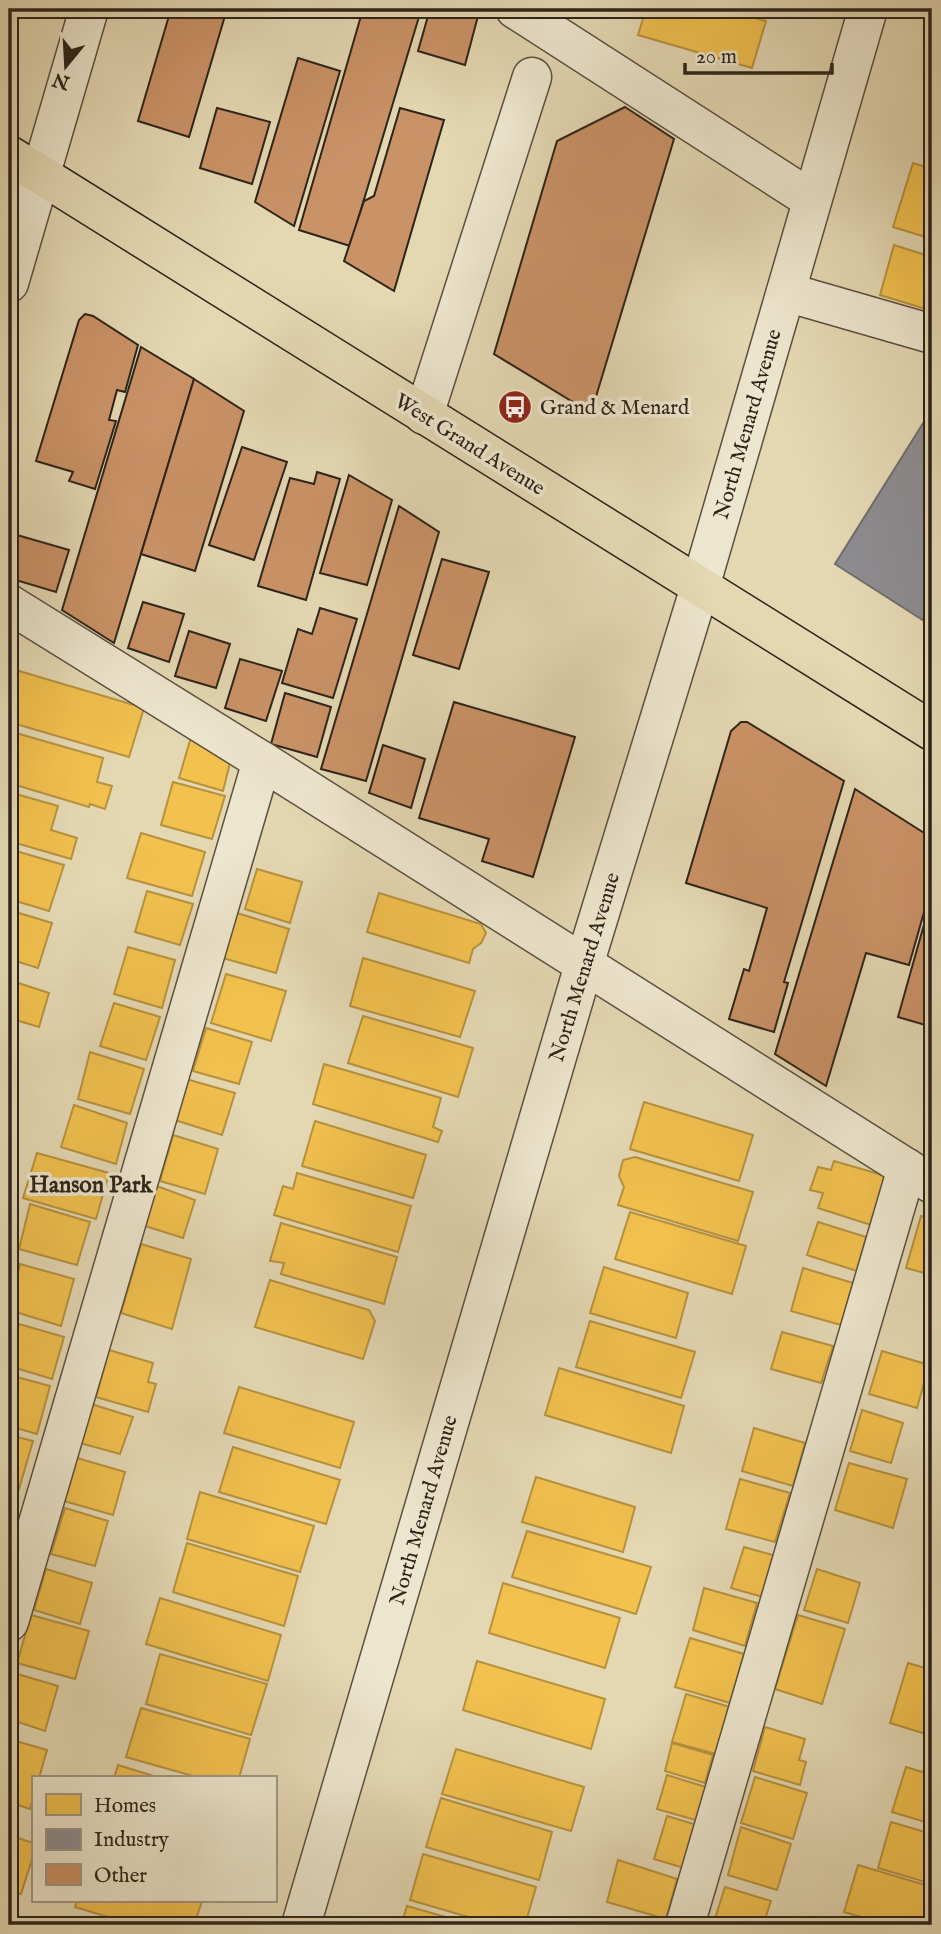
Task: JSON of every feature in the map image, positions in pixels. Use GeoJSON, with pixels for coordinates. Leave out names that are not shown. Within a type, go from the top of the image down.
{"type":"FeatureCollection","features":[{"type":"Feature","properties":{"kind":"main road","name":"West Grand Avenue"},"geometry":{"type":"LineString","coordinates":[[9,155],[932,731]]}},
{"type":"Feature","properties":{"kind":"street"},"geometry":{"type":"LineString","coordinates":[[9,284],[89,9]]}},
{"type":"Feature","properties":{"kind":"street"},"geometry":{"type":"LineString","coordinates":[[515,9],[812,200]]}},
{"type":"Feature","properties":{"kind":"street","name":"North Menard Avenue"},"geometry":{"type":"LineString","coordinates":[[301,1925],[584,965],[700,587],[868,9]]}},
{"type":"Feature","properties":{"kind":"street"},"geometry":{"type":"LineString","coordinates":[[424,415],[532,77]]}},
{"type":"Feature","properties":{"kind":"street"},"geometry":{"type":"LineString","coordinates":[[786,292],[932,334]]}},
{"type":"Feature","properties":{"kind":"street"},"geometry":{"type":"LineString","coordinates":[[9,604],[919,1176],[685,1925]]}},
{"type":"Feature","properties":{"kind":"street"},"geometry":{"type":"LineString","coordinates":[[9,1622],[262,761]]}},
{"type":"Feature","properties":{"kind":"building: Homes"},"geometry":{"type":"Polygon","coordinates":[[[646,9],[724,9],[766,21],[752,68],[638,35],[646,9]]]}},
{"type":"Feature","properties":{"kind":"building: Homes"},"geometry":{"type":"Polygon","coordinates":[[[913,163],[932,169],[932,239],[893,227],[913,163]]]}},
{"type":"Feature","properties":{"kind":"building: Homes"},"geometry":{"type":"Polygon","coordinates":[[[894,245],[932,257],[932,311],[880,295],[894,245]]]}},
{"type":"Feature","properties":{"kind":"building: Homes"},"geometry":{"type":"Polygon","coordinates":[[[9,668],[144,708],[129,757],[9,722],[9,668]]]}},
{"type":"Feature","properties":{"kind":"building: Homes"},"geometry":{"type":"Polygon","coordinates":[[[9,731],[103,758],[97,782],[112,786],[105,809],[90,804],[89,807],[9,783],[9,731]]]}},
{"type":"Feature","properties":{"kind":"building: Homes"},"geometry":{"type":"Polygon","coordinates":[[[191,737],[230,763],[223,791],[179,778],[191,737]]]}},
{"type":"Feature","properties":{"kind":"building: Homes"},"geometry":{"type":"Polygon","coordinates":[[[173,782],[225,796],[212,839],[161,825],[173,782]]]}},
{"type":"Feature","properties":{"kind":"building: Homes"},"geometry":{"type":"Polygon","coordinates":[[[9,792],[58,806],[51,830],[77,838],[71,859],[9,841],[9,792]]]}},
{"type":"Feature","properties":{"kind":"building: Homes"},"geometry":{"type":"Polygon","coordinates":[[[141,833],[205,852],[192,896],[127,878],[141,833]]]}},
{"type":"Feature","properties":{"kind":"building: Homes"},"geometry":{"type":"Polygon","coordinates":[[[9,849],[64,865],[49,911],[9,899],[9,849]]]}},
{"type":"Feature","properties":{"kind":"building: Homes"},"geometry":{"type":"Polygon","coordinates":[[[257,869],[302,882],[290,923],[245,909],[257,869]]]}},
{"type":"Feature","properties":{"kind":"building: Homes"},"geometry":{"type":"Polygon","coordinates":[[[147,891],[193,904],[180,945],[135,932],[147,891]]]}},
{"type":"Feature","properties":{"kind":"building: Homes"},"geometry":{"type":"Polygon","coordinates":[[[379,893],[481,924],[486,933],[481,943],[473,949],[469,963],[367,932],[379,893]]]}},
{"type":"Feature","properties":{"kind":"building: Homes"},"geometry":{"type":"Polygon","coordinates":[[[9,910],[52,923],[38,968],[9,959],[9,910]]]}},
{"type":"Feature","properties":{"kind":"building: Homes"},"geometry":{"type":"Polygon","coordinates":[[[237,913],[289,929],[276,973],[223,958],[237,913]]]}},
{"type":"Feature","properties":{"kind":"building: Homes"},"geometry":{"type":"Polygon","coordinates":[[[128,947],[175,960],[162,1008],[114,994],[128,947]]]}},
{"type":"Feature","properties":{"kind":"building: Homes"},"geometry":{"type":"Polygon","coordinates":[[[363,958],[475,991],[460,1037],[350,1006],[363,958]]]}},
{"type":"Feature","properties":{"kind":"building: Homes"},"geometry":{"type":"Polygon","coordinates":[[[226,974],[286,991],[271,1041],[211,1023],[226,974]]]}},
{"type":"Feature","properties":{"kind":"building: Homes"},"geometry":{"type":"Polygon","coordinates":[[[9,980],[49,993],[39,1027],[9,1018],[9,980]]]}},
{"type":"Feature","properties":{"kind":"building: Homes"},"geometry":{"type":"Polygon","coordinates":[[[114,1003],[160,1017],[146,1060],[100,1046],[114,1003]]]}},
{"type":"Feature","properties":{"kind":"building: Homes"},"geometry":{"type":"Polygon","coordinates":[[[363,1016],[473,1048],[458,1097],[348,1063],[363,1016]]]}},
{"type":"Feature","properties":{"kind":"building: Homes"},"geometry":{"type":"Polygon","coordinates":[[[206,1028],[252,1042],[239,1084],[193,1071],[206,1028]]]}},
{"type":"Feature","properties":{"kind":"building: Homes"},"geometry":{"type":"Polygon","coordinates":[[[90,1052],[144,1069],[130,1114],[78,1099],[90,1052]]]}},
{"type":"Feature","properties":{"kind":"building: Homes"},"geometry":{"type":"Polygon","coordinates":[[[324,1064],[441,1098],[433,1127],[442,1131],[438,1142],[313,1104],[324,1064]]]}},
{"type":"Feature","properties":{"kind":"building: Homes"},"geometry":{"type":"Polygon","coordinates":[[[186,1079],[235,1093],[222,1135],[175,1120],[186,1079]]]}},
{"type":"Feature","properties":{"kind":"building: Homes"},"geometry":{"type":"Polygon","coordinates":[[[644,1102],[753,1135],[739,1181],[630,1149],[644,1102]]]}},
{"type":"Feature","properties":{"kind":"building: Homes"},"geometry":{"type":"Polygon","coordinates":[[[74,1105],[127,1123],[116,1164],[61,1147],[74,1105]]]}},
{"type":"Feature","properties":{"kind":"building: Homes"},"geometry":{"type":"Polygon","coordinates":[[[315,1121],[426,1155],[413,1198],[302,1166],[315,1121]]]}},
{"type":"Feature","properties":{"kind":"building: Homes"},"geometry":{"type":"Polygon","coordinates":[[[173,1135],[218,1149],[205,1194],[160,1181],[173,1135]]]}},
{"type":"Feature","properties":{"kind":"building: Homes"},"geometry":{"type":"Polygon","coordinates":[[[37,1153],[109,1173],[96,1219],[23,1198],[37,1153]]]}},
{"type":"Feature","properties":{"kind":"building: Homes"},"geometry":{"type":"Polygon","coordinates":[[[635,1157],[753,1192],[738,1241],[618,1205],[624,1187],[619,1176],[623,1160],[635,1157]]]}},
{"type":"Feature","properties":{"kind":"building: Homes"},"geometry":{"type":"Polygon","coordinates":[[[834,1161],[889,1177],[874,1226],[818,1208],[823,1193],[810,1190],[818,1167],[831,1170],[834,1161]]]}},
{"type":"Feature","properties":{"kind":"building: Homes"},"geometry":{"type":"Polygon","coordinates":[[[297,1173],[411,1206],[398,1252],[274,1215],[283,1186],[293,1189],[297,1173]]]}},
{"type":"Feature","properties":{"kind":"building: Homes"},"geometry":{"type":"Polygon","coordinates":[[[154,1185],[195,1200],[183,1238],[142,1225],[154,1185]]]}},
{"type":"Feature","properties":{"kind":"building: Homes"},"geometry":{"type":"Polygon","coordinates":[[[30,1204],[90,1222],[77,1265],[19,1249],[30,1204]]]}},
{"type":"Feature","properties":{"kind":"building: Homes"},"geometry":{"type":"Polygon","coordinates":[[[630,1212],[746,1246],[732,1294],[615,1259],[630,1212]]]}},
{"type":"Feature","properties":{"kind":"building: Homes"},"geometry":{"type":"Polygon","coordinates":[[[921,1216],[932,1219],[932,1275],[906,1268],[921,1216]]]}},
{"type":"Feature","properties":{"kind":"building: Homes"},"geometry":{"type":"Polygon","coordinates":[[[818,1222],[866,1237],[857,1271],[807,1255],[818,1222]]]}},
{"type":"Feature","properties":{"kind":"building: Homes"},"geometry":{"type":"Polygon","coordinates":[[[281,1223],[397,1257],[384,1304],[281,1274],[284,1263],[270,1261],[281,1223]]]}},
{"type":"Feature","properties":{"kind":"building: Homes"},"geometry":{"type":"Polygon","coordinates":[[[141,1244],[191,1259],[172,1329],[121,1313],[141,1244]]]}},
{"type":"Feature","properties":{"kind":"building: Homes"},"geometry":{"type":"Polygon","coordinates":[[[20,1264],[74,1279],[61,1326],[9,1310],[20,1264]]]}},
{"type":"Feature","properties":{"kind":"building: Homes"},"geometry":{"type":"Polygon","coordinates":[[[604,1267],[688,1293],[676,1338],[590,1313],[604,1267]]]}},
{"type":"Feature","properties":{"kind":"building: Homes"},"geometry":{"type":"Polygon","coordinates":[[[803,1268],[853,1283],[841,1325],[791,1311],[803,1268]]]}},
{"type":"Feature","properties":{"kind":"building: Homes"},"geometry":{"type":"Polygon","coordinates":[[[270,1280],[369,1310],[375,1321],[363,1359],[255,1327],[270,1280]]]}},
{"type":"Feature","properties":{"kind":"building: Homes"},"geometry":{"type":"Polygon","coordinates":[[[590,1321],[695,1352],[681,1398],[576,1367],[590,1321]]]}},
{"type":"Feature","properties":{"kind":"building: Homes"},"geometry":{"type":"Polygon","coordinates":[[[19,1324],[64,1337],[52,1379],[9,1366],[19,1324]]]}},
{"type":"Feature","properties":{"kind":"building: Homes"},"geometry":{"type":"Polygon","coordinates":[[[782,1332],[833,1346],[821,1383],[771,1369],[782,1332]]]}},
{"type":"Feature","properties":{"kind":"building: Homes"},"geometry":{"type":"Polygon","coordinates":[[[109,1350],[153,1363],[148,1382],[156,1384],[148,1412],[96,1397],[109,1350]]]}},
{"type":"Feature","properties":{"kind":"building: Homes"},"geometry":{"type":"Polygon","coordinates":[[[882,1351],[929,1365],[917,1408],[869,1394],[882,1351]]]}},
{"type":"Feature","properties":{"kind":"building: Homes"},"geometry":{"type":"Polygon","coordinates":[[[559,1368],[684,1406],[671,1453],[545,1415],[559,1368]]]}},
{"type":"Feature","properties":{"kind":"building: Homes"},"geometry":{"type":"Polygon","coordinates":[[[9,1375],[50,1386],[37,1434],[9,1426],[9,1375]]]}},
{"type":"Feature","properties":{"kind":"building: Homes"},"geometry":{"type":"Polygon","coordinates":[[[239,1387],[354,1422],[340,1468],[224,1433],[239,1387]]]}},
{"type":"Feature","properties":{"kind":"building: Homes"},"geometry":{"type":"Polygon","coordinates":[[[91,1404],[133,1417],[120,1454],[80,1443],[91,1404]]]}},
{"type":"Feature","properties":{"kind":"building: Homes"},"geometry":{"type":"Polygon","coordinates":[[[862,1410],[903,1423],[891,1463],[850,1451],[862,1410]]]}},
{"type":"Feature","properties":{"kind":"building: Homes"},"geometry":{"type":"Polygon","coordinates":[[[754,1428],[805,1443],[793,1486],[742,1471],[754,1428]]]}},
{"type":"Feature","properties":{"kind":"building: Homes"},"geometry":{"type":"Polygon","coordinates":[[[9,1435],[33,1441],[19,1489],[9,1486],[9,1435]]]}},
{"type":"Feature","properties":{"kind":"building: Homes"},"geometry":{"type":"Polygon","coordinates":[[[233,1447],[340,1480],[326,1524],[219,1492],[233,1447]]]}},
{"type":"Feature","properties":{"kind":"building: Homes"},"geometry":{"type":"Polygon","coordinates":[[[77,1458],[125,1472],[113,1515],[64,1501],[77,1458]]]}},
{"type":"Feature","properties":{"kind":"building: Homes"},"geometry":{"type":"Polygon","coordinates":[[[849,1463],[907,1479],[893,1528],[835,1510],[849,1463]]]}},
{"type":"Feature","properties":{"kind":"building: Homes"},"geometry":{"type":"Polygon","coordinates":[[[536,1477],[635,1507],[623,1552],[522,1522],[536,1477]]]}},
{"type":"Feature","properties":{"kind":"building: Homes"},"geometry":{"type":"Polygon","coordinates":[[[740,1479],[790,1493],[775,1542],[726,1529],[740,1479]]]}},
{"type":"Feature","properties":{"kind":"building: Homes"},"geometry":{"type":"Polygon","coordinates":[[[200,1492],[314,1526],[300,1572],[187,1539],[200,1492]]]}},
{"type":"Feature","properties":{"kind":"building: Homes"},"geometry":{"type":"Polygon","coordinates":[[[9,1497],[17,1499],[9,1529],[9,1497]]]}},
{"type":"Feature","properties":{"kind":"building: Homes"},"geometry":{"type":"Polygon","coordinates":[[[65,1508],[108,1521],[95,1566],[51,1554],[65,1508]]]}},
{"type":"Feature","properties":{"kind":"building: Homes"},"geometry":{"type":"Polygon","coordinates":[[[527,1531],[651,1567],[636,1614],[512,1577],[527,1531]]]}},
{"type":"Feature","properties":{"kind":"building: Homes"},"geometry":{"type":"Polygon","coordinates":[[[187,1543],[298,1576],[284,1626],[173,1592],[187,1543]]]}},
{"type":"Feature","properties":{"kind":"building: Homes"},"geometry":{"type":"Polygon","coordinates":[[[744,1547],[776,1556],[763,1597],[731,1588],[744,1547]]]}},
{"type":"Feature","properties":{"kind":"building: Homes"},"geometry":{"type":"Polygon","coordinates":[[[46,1569],[92,1583],[80,1624],[34,1610],[46,1569]]]}},
{"type":"Feature","properties":{"kind":"building: Homes"},"geometry":{"type":"Polygon","coordinates":[[[817,1569],[860,1583],[848,1623],[804,1610],[817,1569]]]}},
{"type":"Feature","properties":{"kind":"building: Homes"},"geometry":{"type":"Polygon","coordinates":[[[503,1583],[620,1618],[605,1668],[489,1633],[503,1583]]]}},
{"type":"Feature","properties":{"kind":"building: Homes"},"geometry":{"type":"Polygon","coordinates":[[[704,1588],[757,1603],[745,1646],[693,1630],[704,1588]]]}},
{"type":"Feature","properties":{"kind":"building: Homes"},"geometry":{"type":"Polygon","coordinates":[[[160,1598],[281,1635],[268,1681],[146,1644],[160,1598]]]}},
{"type":"Feature","properties":{"kind":"building: Homes"},"geometry":{"type":"Polygon","coordinates":[[[31,1615],[89,1631],[75,1679],[17,1663],[31,1615]]]}},
{"type":"Feature","properties":{"kind":"building: Homes"},"geometry":{"type":"Polygon","coordinates":[[[798,1615],[845,1629],[822,1704],[775,1689],[798,1615]]]}},
{"type":"Feature","properties":{"kind":"building: Homes"},"geometry":{"type":"Polygon","coordinates":[[[932,1624],[932,1650],[926,1648],[932,1624]]]}},
{"type":"Feature","properties":{"kind":"building: Homes"},"geometry":{"type":"Polygon","coordinates":[[[690,1638],[744,1654],[730,1703],[675,1687],[690,1638]]]}},
{"type":"Feature","properties":{"kind":"building: Homes"},"geometry":{"type":"Polygon","coordinates":[[[160,1654],[267,1684],[251,1735],[146,1704],[160,1654]]]}},
{"type":"Feature","properties":{"kind":"building: Homes"},"geometry":{"type":"Polygon","coordinates":[[[477,1661],[605,1699],[591,1749],[463,1710],[477,1661]]]}},
{"type":"Feature","properties":{"kind":"building: Homes"},"geometry":{"type":"Polygon","coordinates":[[[908,1663],[932,1670],[932,1736],[890,1723],[908,1663]]]}},
{"type":"Feature","properties":{"kind":"building: Homes"},"geometry":{"type":"Polygon","coordinates":[[[14,1673],[58,1686],[45,1731],[9,1719],[9,1690],[14,1673]]]}},
{"type":"Feature","properties":{"kind":"building: Homes"},"geometry":{"type":"Polygon","coordinates":[[[686,1694],[730,1707],[716,1754],[672,1742],[686,1694]]]}},
{"type":"Feature","properties":{"kind":"building: Homes"},"geometry":{"type":"Polygon","coordinates":[[[141,1708],[250,1739],[240,1776],[193,1776],[126,1757],[141,1708]]]}},
{"type":"Feature","properties":{"kind":"building: Homes"},"geometry":{"type":"Polygon","coordinates":[[[765,1727],[805,1739],[799,1760],[806,1762],[800,1785],[753,1771],[765,1727]]]}},
{"type":"Feature","properties":{"kind":"building: Homes"},"geometry":{"type":"Polygon","coordinates":[[[9,1739],[47,1750],[40,1776],[32,1776],[30,1809],[9,1802],[9,1739]]]}},
{"type":"Feature","properties":{"kind":"building: Homes"},"geometry":{"type":"Polygon","coordinates":[[[672,1743],[713,1755],[705,1783],[665,1771],[672,1743]]]}},
{"type":"Feature","properties":{"kind":"building: Homes"},"geometry":{"type":"Polygon","coordinates":[[[456,1749],[584,1787],[571,1831],[442,1794],[456,1749]]]}},
{"type":"Feature","properties":{"kind":"building: Homes"},"geometry":{"type":"Polygon","coordinates":[[[118,1765],[154,1776],[115,1776],[118,1765]]]}},
{"type":"Feature","properties":{"kind":"building: Homes"},"geometry":{"type":"Polygon","coordinates":[[[906,1767],[932,1775],[932,1824],[892,1812],[906,1767]]]}},
{"type":"Feature","properties":{"kind":"building: Homes"},"geometry":{"type":"Polygon","coordinates":[[[667,1775],[709,1788],[699,1821],[657,1809],[667,1775]]]}},
{"type":"Feature","properties":{"kind":"building: Homes"},"geometry":{"type":"Polygon","coordinates":[[[755,1777],[807,1793],[793,1839],[741,1823],[755,1777]]]}},
{"type":"Feature","properties":{"kind":"building: Homes"},"geometry":{"type":"Polygon","coordinates":[[[441,1798],[552,1832],[539,1880],[426,1847],[441,1798]]]}},
{"type":"Feature","properties":{"kind":"building: Homes"},"geometry":{"type":"Polygon","coordinates":[[[667,1816],[697,1825],[684,1868],[654,1859],[667,1816]]]}},
{"type":"Feature","properties":{"kind":"building: Homes"},"geometry":{"type":"Polygon","coordinates":[[[891,1822],[932,1834],[932,1884],[878,1868],[891,1822]]]}},
{"type":"Feature","properties":{"kind":"building: Homes"},"geometry":{"type":"Polygon","coordinates":[[[741,1827],[791,1844],[777,1890],[728,1875],[741,1827]]]}},
{"type":"Feature","properties":{"kind":"building: Homes"},"geometry":{"type":"Polygon","coordinates":[[[9,1835],[32,1843],[32,1859],[21,1894],[9,1890],[9,1835]]]}},
{"type":"Feature","properties":{"kind":"building: Homes"},"geometry":{"type":"Polygon","coordinates":[[[423,1854],[536,1887],[525,1925],[496,1925],[410,1900],[423,1854]]]}},
{"type":"Feature","properties":{"kind":"building: Homes"},"geometry":{"type":"Polygon","coordinates":[[[618,1860],[677,1879],[666,1919],[607,1902],[618,1860]]]}},
{"type":"Feature","properties":{"kind":"building: Homes"},"geometry":{"type":"Polygon","coordinates":[[[858,1865],[932,1887],[932,1925],[888,1925],[844,1912],[858,1865]]]}},
{"type":"Feature","properties":{"kind":"building: Homes"},"geometry":{"type":"Polygon","coordinates":[[[725,1887],[771,1901],[763,1925],[713,1925],[725,1887]]]}},
{"type":"Feature","properties":{"kind":"building: Homes"},"geometry":{"type":"Polygon","coordinates":[[[77,1902],[202,1902],[194,1925],[135,1925],[75,1907],[77,1902]]]}},
{"type":"Feature","properties":{"kind":"building: Homes"},"geometry":{"type":"Polygon","coordinates":[[[407,1906],[474,1925],[401,1925],[407,1906]]]}},
{"type":"Feature","properties":{"kind":"building: Homes"},"geometry":{"type":"Polygon","coordinates":[[[616,1917],[645,1925],[613,1925],[616,1917]]]}},
{"type":"Feature","properties":{"kind":"building: Industry"},"geometry":{"type":"Polygon","coordinates":[[[932,409],[932,626],[835,564],[932,409]]]}},
{"type":"Feature","properties":{"kind":"building: Other"},"geometry":{"type":"Polygon","coordinates":[[[171,9],[227,9],[189,137],[138,121],[171,9]]]}},
{"type":"Feature","properties":{"kind":"building: Other"},"geometry":{"type":"Polygon","coordinates":[[[331,9],[361,9],[358,17],[331,9]]]}},
{"type":"Feature","properties":{"kind":"building: Other"},"geometry":{"type":"Polygon","coordinates":[[[363,9],[421,10],[350,246],[299,230],[363,9]]]}},
{"type":"Feature","properties":{"kind":"building: Other"},"geometry":{"type":"Polygon","coordinates":[[[430,9],[451,9],[478,16],[465,65],[418,51],[430,9]]]}},
{"type":"Feature","properties":{"kind":"building: Other"},"geometry":{"type":"Polygon","coordinates":[[[298,58],[340,71],[294,226],[255,202],[298,58]]]}},
{"type":"Feature","properties":{"kind":"building: Other"},"geometry":{"type":"Polygon","coordinates":[[[625,107],[674,139],[591,413],[494,354],[557,141],[625,107]]]}},
{"type":"Feature","properties":{"kind":"building: Other"},"geometry":{"type":"Polygon","coordinates":[[[217,108],[270,122],[252,184],[200,168],[217,108]]]}},
{"type":"Feature","properties":{"kind":"building: Other"},"geometry":{"type":"Polygon","coordinates":[[[400,108],[444,120],[394,291],[344,261],[364,201],[374,196],[400,108]]]}},
{"type":"Feature","properties":{"kind":"building: Other"},"geometry":{"type":"Polygon","coordinates":[[[85,314],[93,316],[138,345],[125,392],[117,390],[109,420],[116,421],[95,489],[69,481],[73,472],[36,461],[79,320],[85,314]]]}},
{"type":"Feature","properties":{"kind":"building: Other"},"geometry":{"type":"Polygon","coordinates":[[[141,347],[194,379],[114,643],[62,610],[141,347]]]}},
{"type":"Feature","properties":{"kind":"building: Other"},"geometry":{"type":"Polygon","coordinates":[[[194,379],[244,411],[195,571],[141,554],[194,379]]]}},
{"type":"Feature","properties":{"kind":"building: Other"},"geometry":{"type":"Polygon","coordinates":[[[242,447],[287,462],[254,560],[209,545],[242,447]]]}},
{"type":"Feature","properties":{"kind":"building: Other"},"geometry":{"type":"Polygon","coordinates":[[[317,472],[340,479],[306,600],[258,586],[290,478],[314,484],[317,472]]]}},
{"type":"Feature","properties":{"kind":"building: Other"},"geometry":{"type":"Polygon","coordinates":[[[349,475],[392,500],[367,585],[320,573],[349,475]]]}},
{"type":"Feature","properties":{"kind":"building: Other"},"geometry":{"type":"Polygon","coordinates":[[[399,506],[439,532],[366,781],[321,769],[399,506]]]}},
{"type":"Feature","properties":{"kind":"building: Other"},"geometry":{"type":"Polygon","coordinates":[[[17,535],[69,550],[56,592],[9,578],[9,563],[17,535]]]}},
{"type":"Feature","properties":{"kind":"building: Other"},"geometry":{"type":"Polygon","coordinates":[[[442,559],[489,572],[459,669],[413,655],[442,559]]]}},
{"type":"Feature","properties":{"kind":"building: Other"},"geometry":{"type":"Polygon","coordinates":[[[143,602],[184,614],[169,662],[128,648],[143,602]]]}},
{"type":"Feature","properties":{"kind":"building: Other"},"geometry":{"type":"Polygon","coordinates":[[[320,608],[357,619],[333,698],[282,683],[298,629],[312,634],[320,608]]]}},
{"type":"Feature","properties":{"kind":"building: Other"},"geometry":{"type":"Polygon","coordinates":[[[189,631],[230,644],[216,688],[175,676],[189,631]]]}},
{"type":"Feature","properties":{"kind":"building: Other"},"geometry":{"type":"Polygon","coordinates":[[[240,659],[282,671],[266,721],[225,708],[240,659]]]}},
{"type":"Feature","properties":{"kind":"building: Other"},"geometry":{"type":"Polygon","coordinates":[[[285,693],[331,707],[317,757],[271,744],[285,693]]]}},
{"type":"Feature","properties":{"kind":"building: Other"},"geometry":{"type":"Polygon","coordinates":[[[454,702],[575,737],[533,877],[482,861],[489,839],[419,818],[454,702]]]}},
{"type":"Feature","properties":{"kind":"building: Other"},"geometry":{"type":"Polygon","coordinates":[[[741,722],[747,722],[844,781],[784,982],[788,983],[774,1032],[729,1019],[744,969],[749,971],[767,908],[686,883],[731,731],[741,722]]]}},
{"type":"Feature","properties":{"kind":"building: Other"},"geometry":{"type":"Polygon","coordinates":[[[383,745],[425,759],[411,808],[369,793],[383,745]]]}},
{"type":"Feature","properties":{"kind":"building: Other"},"geometry":{"type":"Polygon","coordinates":[[[855,789],[932,838],[932,884],[909,965],[866,953],[826,1086],[775,1054],[855,789]]]}},
{"type":"Feature","properties":{"kind":"building: Other"},"geometry":{"type":"Polygon","coordinates":[[[932,896],[932,1027],[898,1017],[932,896]]]}},
{"type":"Feature","properties":{"kind":"place","name":"Grand & Menard"},"geometry":{"type":"Point","coordinates":[515,407]}},
{"type":"Feature","properties":{"kind":"district","name":"Hanson Park"},"geometry":{"type":"Point","coordinates":[91,1184]}}]}
